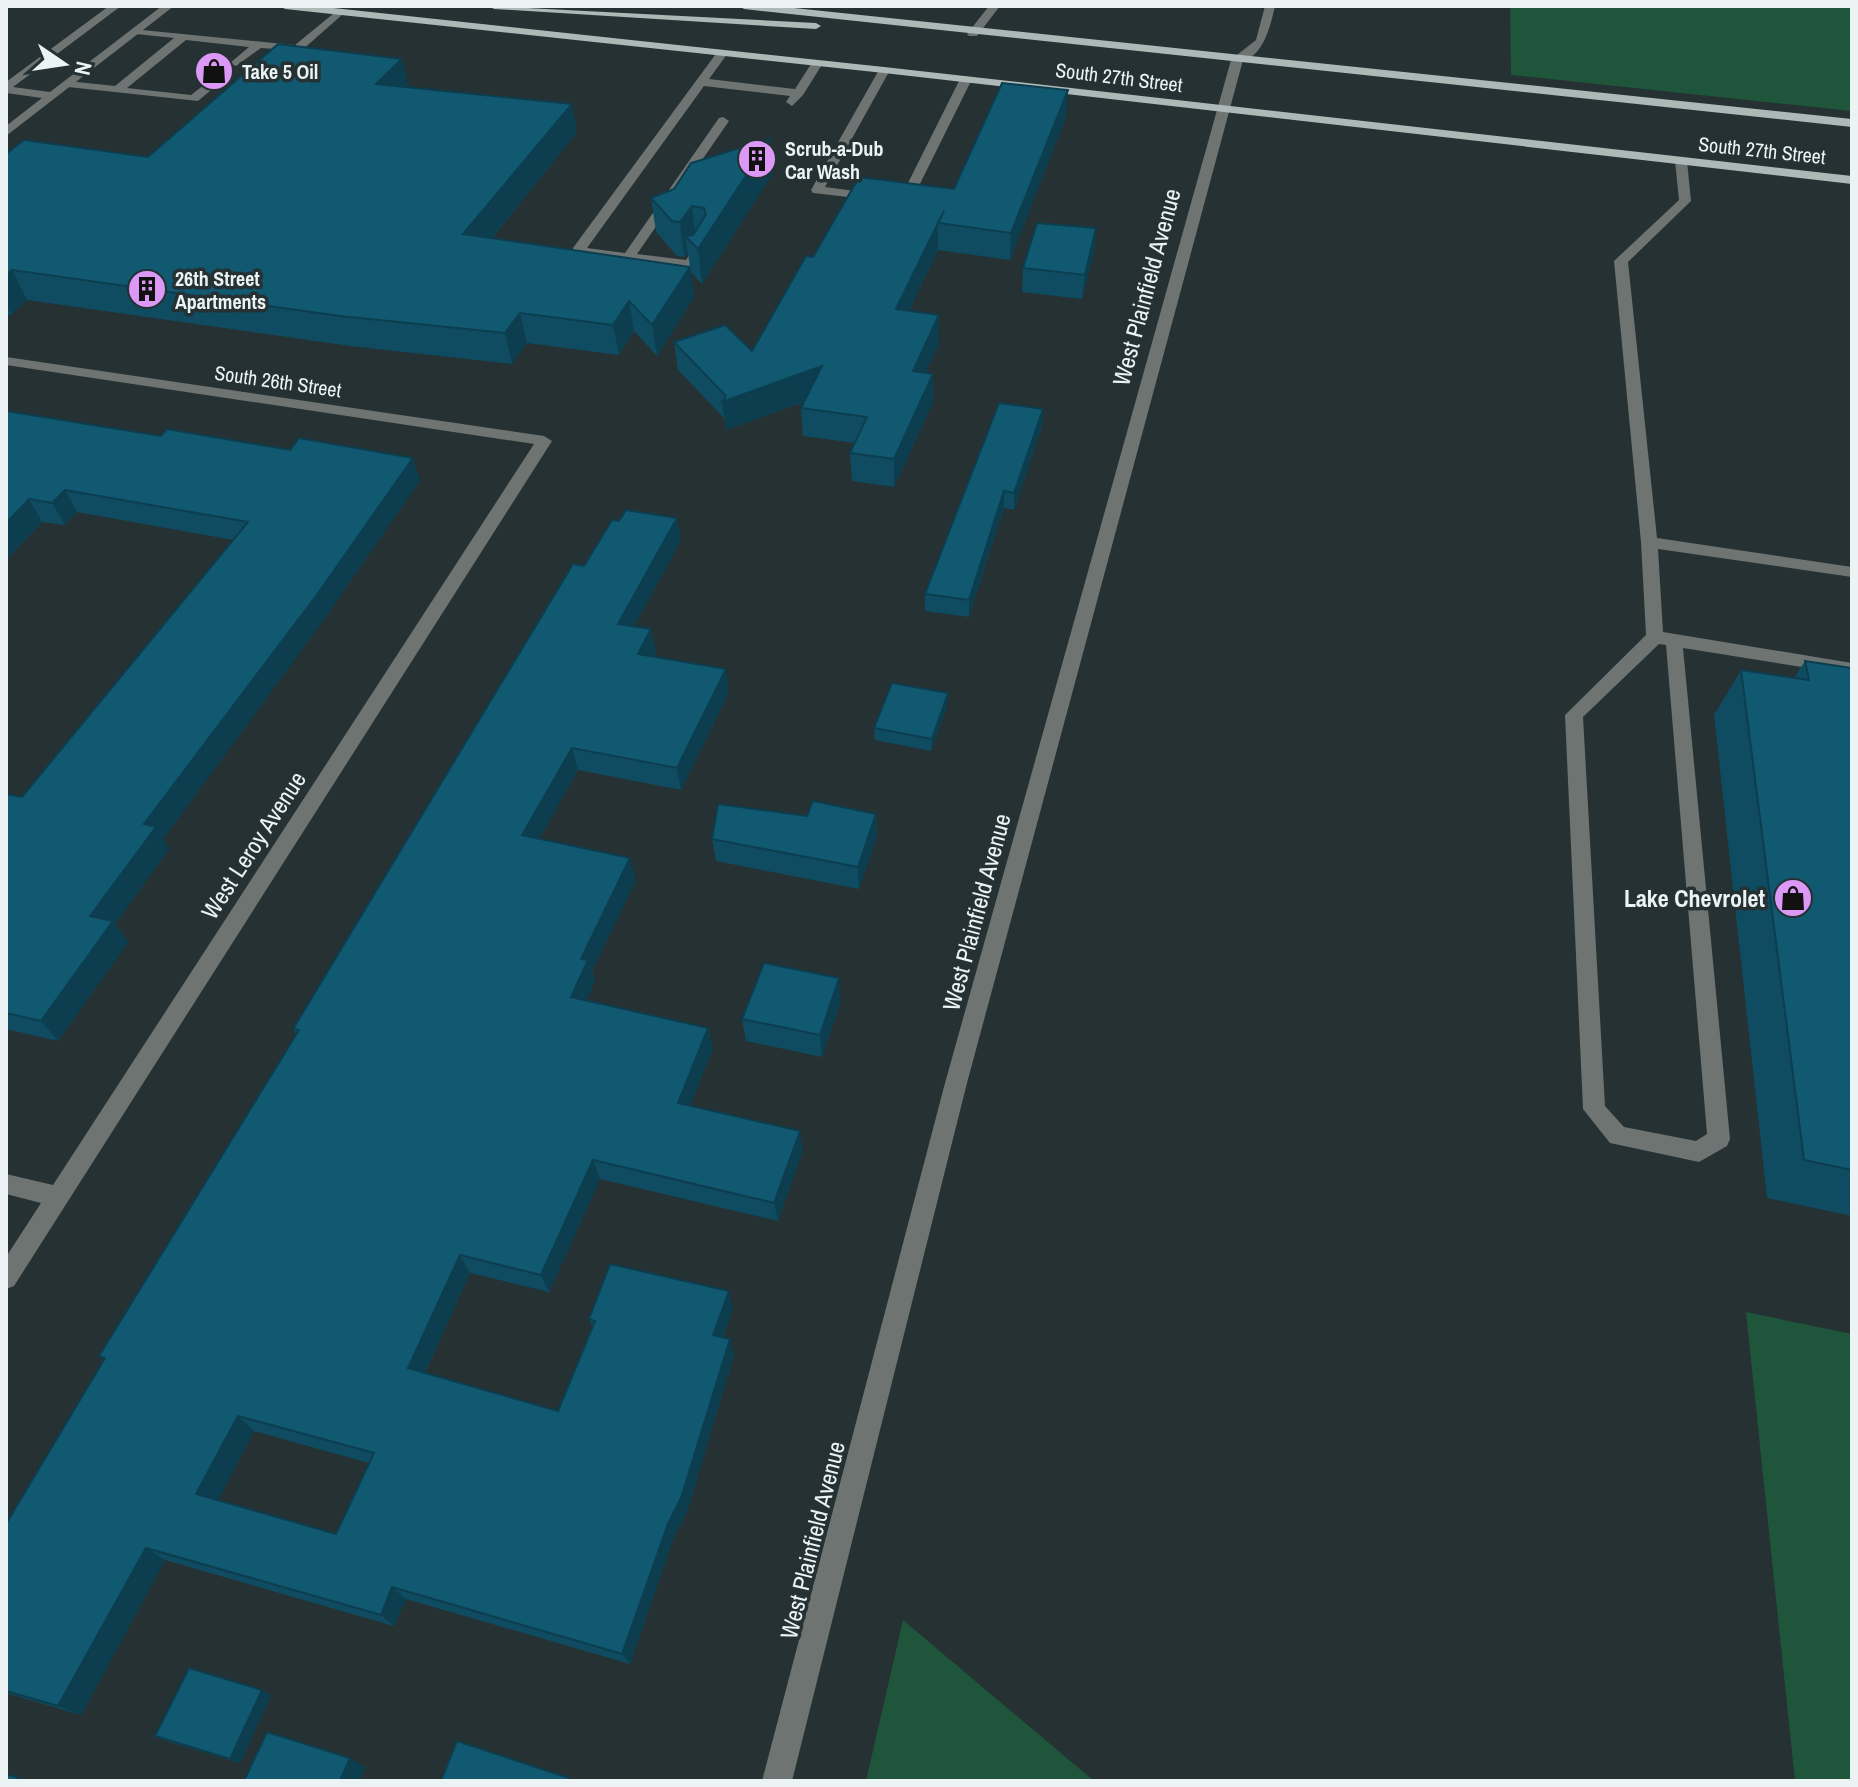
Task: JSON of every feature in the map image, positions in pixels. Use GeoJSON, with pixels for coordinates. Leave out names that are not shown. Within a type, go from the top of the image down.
{"type":"FeatureCollection","features":[{"type":"Feature","properties":{"kind":"main road","name":"South 27th Street"},"geometry":{"type":"LineString","coordinates":[[285,6],[966,79],[1852,180]]}},
{"type":"Feature","properties":{"kind":"main road"},"geometry":{"type":"LineString","coordinates":[[494,6],[554,12],[974,32]]}},
{"type":"Feature","properties":{"kind":"main road","name":"South 27th Street"},"geometry":{"type":"LineString","coordinates":[[744,6],[1852,123]]}},
{"type":"Feature","properties":{"kind":"street"},"geometry":{"type":"LineString","coordinates":[[6,88],[116,6]]}},
{"type":"Feature","properties":{"kind":"street"},"geometry":{"type":"LineString","coordinates":[[6,132],[169,6]]}},
{"type":"Feature","properties":{"kind":"street"},"geometry":{"type":"LineString","coordinates":[[974,32],[995,6]]}},
{"type":"Feature","properties":{"kind":"street"},"geometry":{"type":"LineString","coordinates":[[1237,60],[1261,41],[1270,6]]}},
{"type":"Feature","properties":{"kind":"street"},"geometry":{"type":"LineString","coordinates":[[136,31],[297,49],[339,12]]}},
{"type":"Feature","properties":{"kind":"street"},"geometry":{"type":"LineString","coordinates":[[117,90],[184,36]]}},
{"type":"Feature","properties":{"kind":"street"},"geometry":{"type":"LineString","coordinates":[[236,63],[258,45]]}},
{"type":"Feature","properties":{"kind":"street"},"geometry":{"type":"LineString","coordinates":[[701,247],[690,265],[578,251],[722,53]]}},
{"type":"Feature","properties":{"kind":"street","name":"West Plainfield Avenue"},"geometry":{"type":"LineString","coordinates":[[777,1781],[956,1083],[1237,60]]}},
{"type":"Feature","properties":{"kind":"street"},"geometry":{"type":"LineString","coordinates":[[790,106],[817,63]]}},
{"type":"Feature","properties":{"kind":"street"},"geometry":{"type":"LineString","coordinates":[[884,70],[817,190],[905,201],[966,79]]}},
{"type":"Feature","properties":{"kind":"street"},"geometry":{"type":"LineString","coordinates":[[701,82],[799,93]]}},
{"type":"Feature","properties":{"kind":"street"},"geometry":{"type":"LineString","coordinates":[[68,84],[194,99],[213,83]]}},
{"type":"Feature","properties":{"kind":"street"},"geometry":{"type":"LineString","coordinates":[[737,100],[746,87]]}},
{"type":"Feature","properties":{"kind":"street"},"geometry":{"type":"LineString","coordinates":[[6,88],[53,96]]}},
{"type":"Feature","properties":{"kind":"street"},"geometry":{"type":"LineString","coordinates":[[629,257],[723,121]]}},
{"type":"Feature","properties":{"kind":"street"},"geometry":{"type":"LineString","coordinates":[[1681,161],[1685,201],[1621,261],[1649,542],[1664,639],[1679,723],[1719,1139],[1699,1152],[1618,1136],[1594,1109],[1574,715],[1664,639],[1852,669]]}},
{"type":"Feature","properties":{"kind":"street","name":"South 26th Street"},"geometry":{"type":"LineString","coordinates":[[6,361],[544,441]]}},
{"type":"Feature","properties":{"kind":"street","name":"West Leroy Avenue"},"geometry":{"type":"LineString","coordinates":[[6,1278],[544,441]]}},
{"type":"Feature","properties":{"kind":"street"},"geometry":{"type":"LineString","coordinates":[[1649,542],[1852,572]]}},
{"type":"Feature","properties":{"kind":"street"},"geometry":{"type":"LineString","coordinates":[[6,1184],[58,1197]]}},
{"type":"Feature","properties":{"kind":"green space"},"geometry":{"type":"Polygon","coordinates":[[[1510,6],[1852,6],[1852,111],[1511,75],[1510,6]]]}},
{"type":"Feature","properties":{"kind":"green space"},"geometry":{"type":"Polygon","coordinates":[[[1746,1312],[1852,1334],[1852,1781],[1795,1781],[1746,1312]]]}},
{"type":"Feature","properties":{"kind":"green space"},"geometry":{"type":"Polygon","coordinates":[[[903,1620],[1094,1781],[866,1781],[903,1620]]]}},
{"type":"Feature","properties":{"kind":"building"},"geometry":{"type":"Polygon","coordinates":[[[278,44],[402,59],[376,84],[572,104],[463,234],[690,267],[652,325],[629,301],[613,325],[520,313],[505,333],[340,316],[12,270],[6,275],[6,154],[24,140],[148,157],[278,44]]]}},
{"type":"Feature","properties":{"kind":"building"},"geometry":{"type":"Polygon","coordinates":[[[1002,83],[1068,90],[1011,233],[938,223],[896,309],[939,315],[913,371],[933,374],[894,459],[850,453],[867,417],[801,408],[822,366],[722,402],[726,396],[674,342],[725,325],[752,351],[806,256],[813,257],[859,177],[954,189],[1002,83]]]}},
{"type":"Feature","properties":{"kind":"building"},"geometry":{"type":"Polygon","coordinates":[[[770,139],[698,249],[685,236],[693,235],[706,214],[704,208],[692,206],[680,222],[672,221],[651,198],[674,189],[691,163],[770,139]]]}},
{"type":"Feature","properties":{"kind":"building"},"geometry":{"type":"Polygon","coordinates":[[[1037,223],[1096,228],[1085,275],[1023,268],[1037,223]]]}},
{"type":"Feature","properties":{"kind":"building"},"geometry":{"type":"Polygon","coordinates":[[[999,403],[1043,409],[1014,493],[1004,491],[969,600],[925,594],[999,403]]]}},
{"type":"Feature","properties":{"kind":"building"},"geometry":{"type":"Polygon","coordinates":[[[6,411],[161,436],[167,429],[290,450],[299,438],[413,458],[316,596],[144,824],[156,827],[90,916],[113,921],[41,1021],[6,1013],[6,794],[22,797],[248,522],[65,490],[52,503],[29,499],[6,523],[6,411]]]}},
{"type":"Feature","properties":{"kind":"building"},"geometry":{"type":"Polygon","coordinates":[[[626,510],[677,518],[618,624],[651,629],[638,654],[726,669],[677,768],[572,748],[522,835],[630,858],[581,959],[588,960],[571,997],[708,1028],[678,1103],[800,1131],[774,1203],[593,1160],[541,1275],[460,1255],[408,1368],[558,1411],[595,1321],[589,1319],[610,1264],[729,1291],[713,1335],[730,1339],[681,1498],[668,1524],[622,1654],[392,1587],[381,1615],[146,1548],[58,1706],[6,1691],[6,1524],[105,1358],[99,1356],[299,1030],[293,1029],[573,564],[584,566],[612,520],[619,521],[626,510]],[[238,1416],[196,1494],[336,1534],[374,1453],[238,1416]]]}},
{"type":"Feature","properties":{"kind":"building","name":"Lake Chevrolet"},"geometry":{"type":"Polygon","coordinates":[[[1805,661],[1852,668],[1852,1170],[1804,1160],[1741,670],[1809,680],[1805,661]]]}},
{"type":"Feature","properties":{"kind":"building"},"geometry":{"type":"Polygon","coordinates":[[[892,683],[948,693],[932,739],[874,728],[892,683]]]}},
{"type":"Feature","properties":{"kind":"building"},"geometry":{"type":"Polygon","coordinates":[[[813,801],[876,814],[858,867],[712,839],[718,804],[807,816],[813,801]]]}},
{"type":"Feature","properties":{"kind":"building"},"geometry":{"type":"Polygon","coordinates":[[[764,963],[839,978],[820,1035],[742,1019],[764,963]]]}},
{"type":"Feature","properties":{"kind":"building"},"geometry":{"type":"Polygon","coordinates":[[[189,1668],[262,1690],[230,1759],[155,1736],[189,1668]]]}},
{"type":"Feature","properties":{"kind":"building"},"geometry":{"type":"Polygon","coordinates":[[[267,1732],[350,1758],[340,1781],[244,1781],[267,1732]]]}},
{"type":"Feature","properties":{"kind":"building"},"geometry":{"type":"Polygon","coordinates":[[[457,1741],[569,1778],[568,1781],[441,1781],[457,1741]]]}},
{"type":"Feature","properties":{"kind":"building"},"geometry":{"type":"Polygon","coordinates":[[[6,1774],[27,1781],[6,1781],[6,1774]]]}},
{"type":"Feature","properties":{"kind":"place","name":"Take 5 Oil"},"geometry":{"type":"Point","coordinates":[214,71]}},
{"type":"Feature","properties":{"kind":"place","name":"Scrub-a-Dub Car Wash"},"geometry":{"type":"Point","coordinates":[757,159]}},
{"type":"Feature","properties":{"kind":"place","name":"26th Street Apartments"},"geometry":{"type":"Point","coordinates":[147,289]}},
{"type":"Feature","properties":{"kind":"place","name":"Lake Chevrolet"},"geometry":{"type":"Point","coordinates":[1793,898]}}]}
